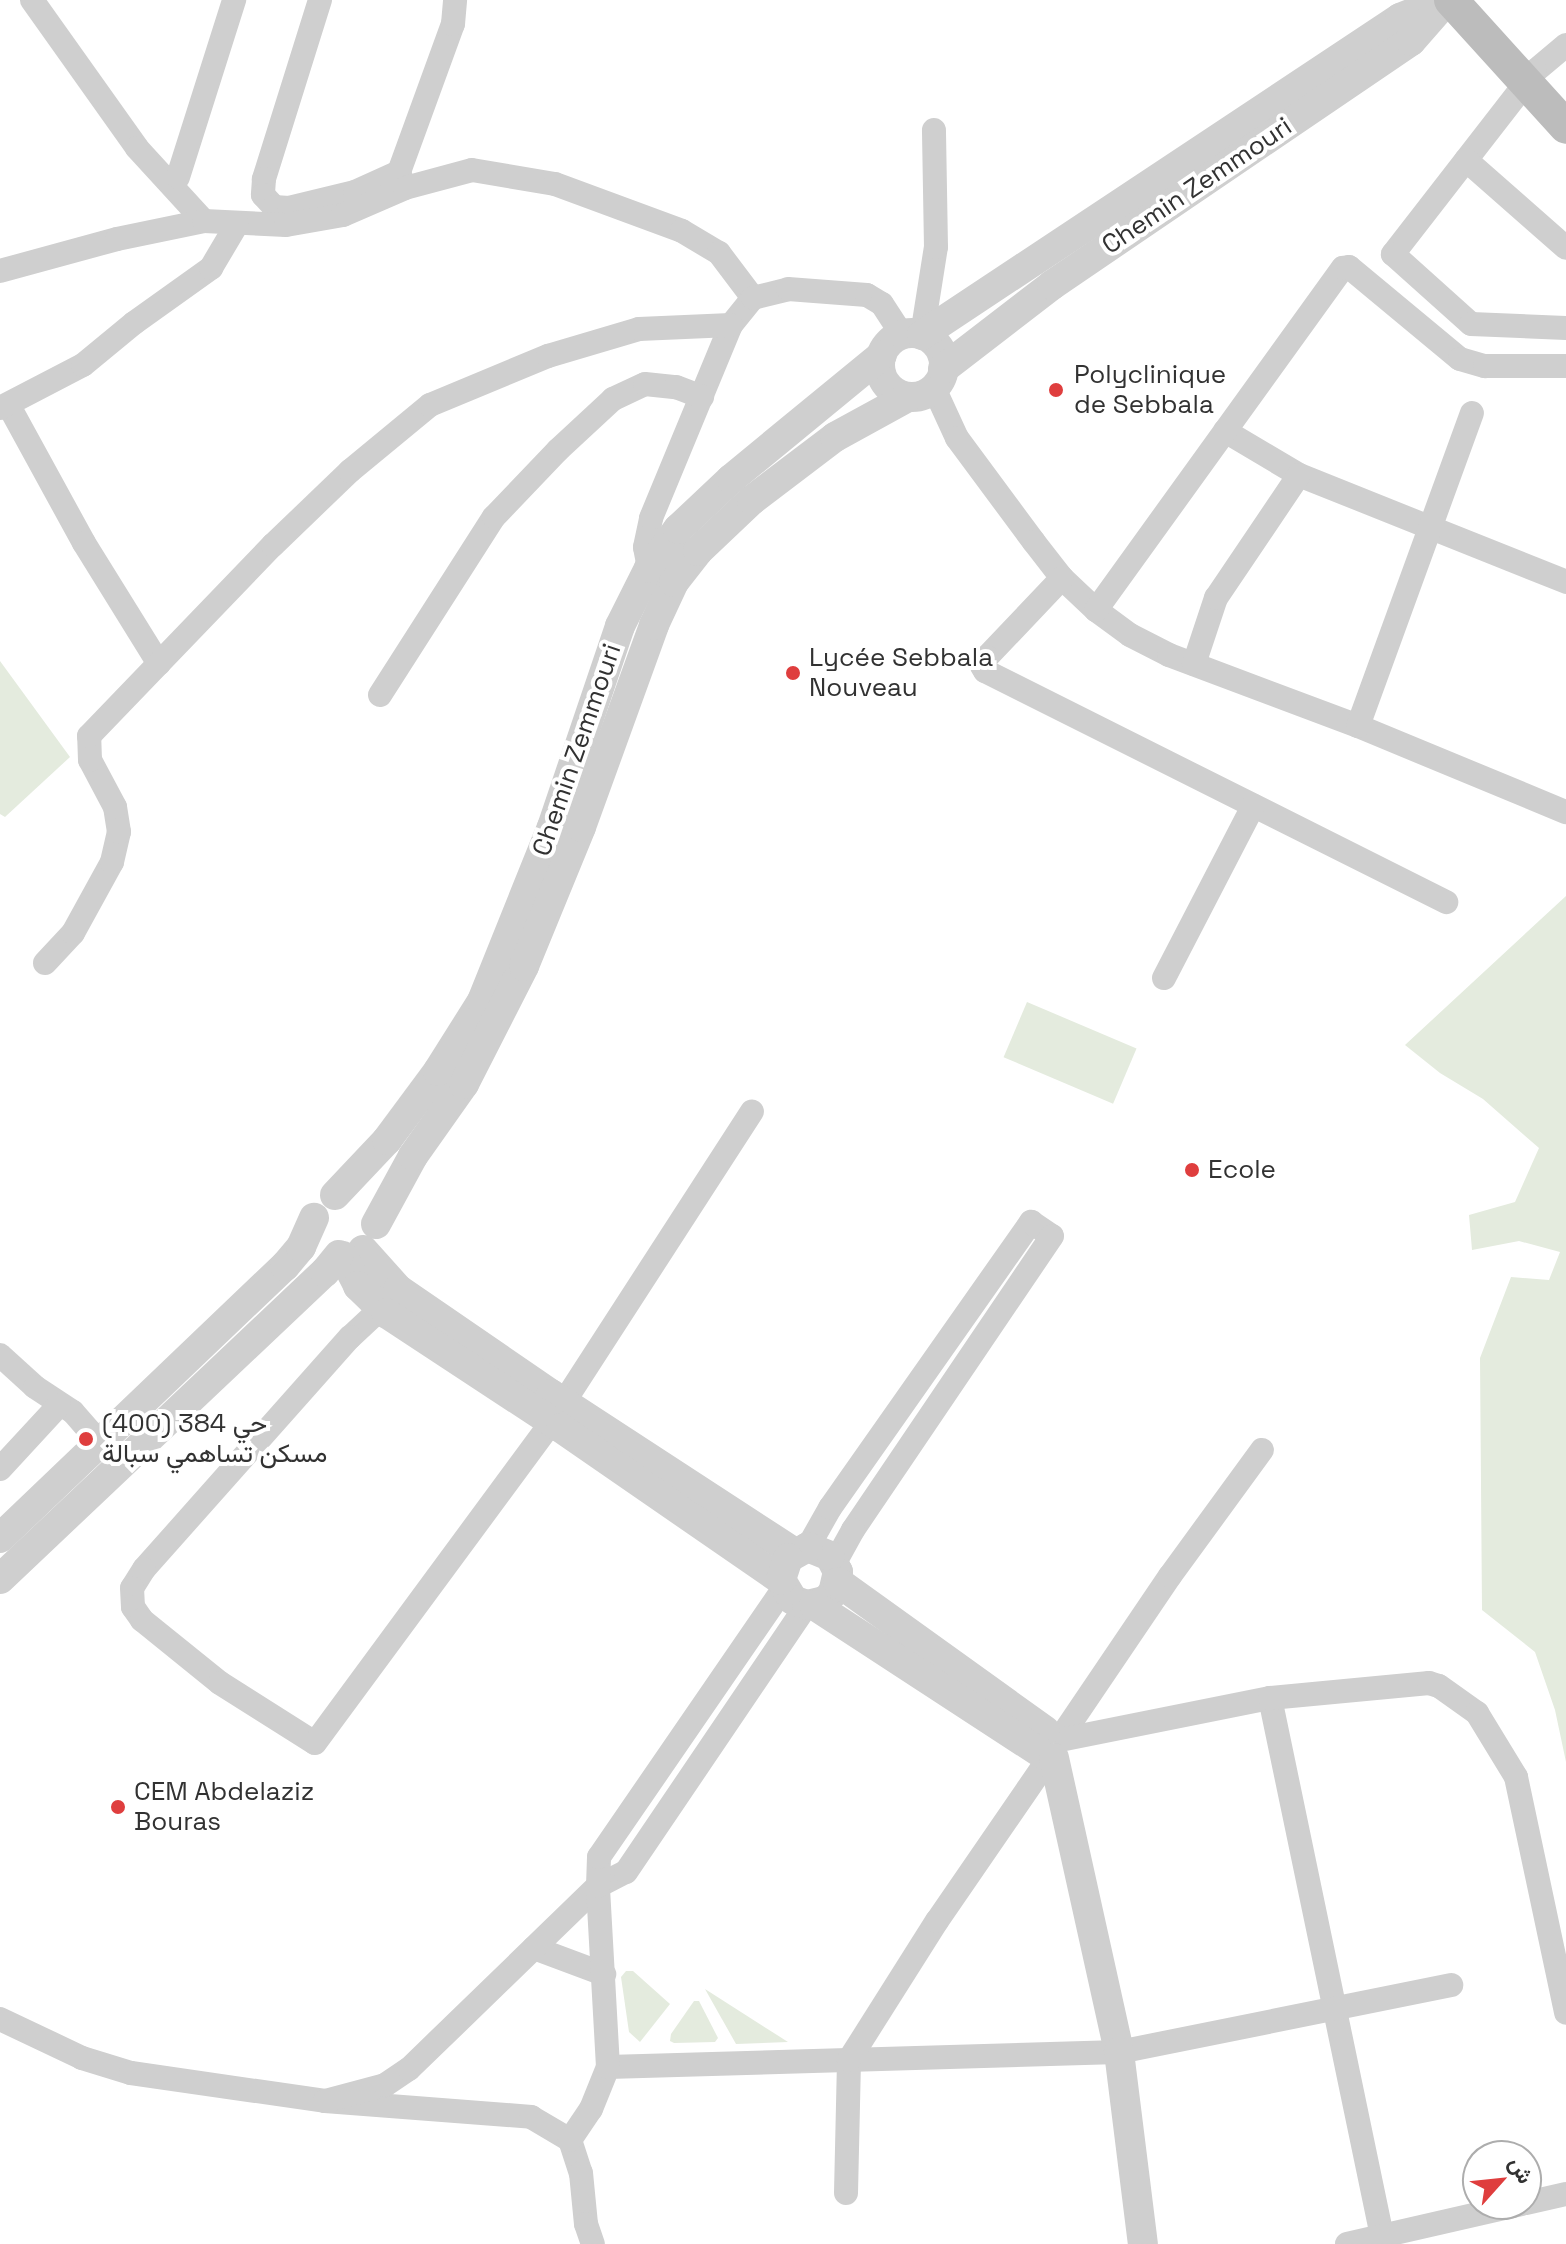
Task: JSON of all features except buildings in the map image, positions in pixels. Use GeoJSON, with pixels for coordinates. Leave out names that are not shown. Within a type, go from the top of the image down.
{"type":"FeatureCollection","features":[{"type":"Feature","properties":{"kind":"main road"},"geometry":{"type":"LineString","coordinates":[[1447,0],[1530,78],[1566,103]]}},
{"type":"Feature","properties":{"kind":"main road"},"geometry":{"type":"LineString","coordinates":[[1474,0],[1566,127]]}},
{"type":"Feature","properties":{"kind":"street"},"geometry":{"type":"LineString","coordinates":[[32,0],[137,148],[204,221]]}},
{"type":"Feature","properties":{"kind":"street"},"geometry":{"type":"LineString","coordinates":[[178,177],[234,0]]}},
{"type":"Feature","properties":{"kind":"street"},"geometry":{"type":"LineString","coordinates":[[0,271],[117,239],[204,221],[286,225],[343,215],[402,180],[453,24],[455,0]]}},
{"type":"Feature","properties":{"kind":"street","name":"Chemin Zemmouri"},"geometry":{"type":"LineString","coordinates":[[335,1195],[387,1140],[438,1071],[482,1001],[552,827],[620,626],[649,568],[678,529],[731,479],[902,342],[1412,6],[1447,0]]}},
{"type":"Feature","properties":{"kind":"street","name":"Chemin Zemmouri"},"geometry":{"type":"LineString","coordinates":[[0,1579],[355,1246],[464,1084],[524,966],[581,827],[654,625],[674,582],[698,551],[752,500],[835,437],[928,385],[1052,285],[1411,41],[1447,0]]}},
{"type":"Feature","properties":{"kind":"street"},"geometry":{"type":"LineString","coordinates":[[315,1],[264,179],[263,195],[274,207],[289,208],[402,180],[472,170],[555,184],[695,238],[719,253],[753,298]]}},
{"type":"Feature","properties":{"kind":"street"},"geometry":{"type":"LineString","coordinates":[[1566,45],[1530,78],[1395,248],[1396,260],[1471,324],[1566,328]]}},
{"type":"Feature","properties":{"kind":"street"},"geometry":{"type":"LineString","coordinates":[[928,385],[895,392],[885,382],[880,369],[902,342],[936,247],[934,130]]}},
{"type":"Feature","properties":{"kind":"street"},"geometry":{"type":"LineString","coordinates":[[1466,160],[1566,248]]}},
{"type":"Feature","properties":{"kind":"street"},"geometry":{"type":"LineString","coordinates":[[159,664],[5,407],[83,365],[211,268],[237,224]]}},
{"type":"Feature","properties":{"kind":"street"},"geometry":{"type":"LineString","coordinates":[[1096,610],[1346,267],[1460,359],[1485,366],[1566,366]]}},
{"type":"Feature","properties":{"kind":"street"},"geometry":{"type":"LineString","coordinates":[[649,568],[645,547],[651,518],[731,325],[753,298],[788,289],[867,295],[882,304],[902,342]]}},
{"type":"Feature","properties":{"kind":"street"},"geometry":{"type":"LineString","coordinates":[[45,963],[79,921],[112,862],[119,832],[115,807],[90,760],[89,736],[350,471],[430,405],[548,356],[607,337],[663,326],[731,325]]}},
{"type":"Feature","properties":{"kind":"street"},"geometry":{"type":"LineString","coordinates":[[902,342],[939,348],[928,385],[957,438],[1062,578],[1096,610],[1130,635],[1194,664],[1358,726],[1566,812]]}},
{"type":"Feature","properties":{"kind":"street"},"geometry":{"type":"LineString","coordinates":[[380,695],[494,517],[558,450],[613,399],[645,384],[676,387],[702,397]]}},
{"type":"Feature","properties":{"kind":"street"},"geometry":{"type":"LineString","coordinates":[[1358,726],[1472,413]]}},
{"type":"Feature","properties":{"kind":"street"},"geometry":{"type":"LineString","coordinates":[[1225,431],[1299,475],[1566,582]]}},
{"type":"Feature","properties":{"kind":"street"},"geometry":{"type":"LineString","coordinates":[[1194,664],[1216,598],[1299,475]]}},
{"type":"Feature","properties":{"kind":"street"},"geometry":{"type":"LineString","coordinates":[[1062,578],[987,657],[982,666],[985,671],[1446,902]]}},
{"type":"Feature","properties":{"kind":"street"},"geometry":{"type":"LineString","coordinates":[[1164,978],[1253,806]]}},
{"type":"Feature","properties":{"kind":"street"},"geometry":{"type":"LineString","coordinates":[[386,1313],[374,1315],[350,1337],[244,1453],[144,1569],[132,1588],[133,1607],[142,1620],[220,1683],[315,1743],[556,1411],[752,1111]]}},
{"type":"Feature","properties":{"kind":"street"},"geometry":{"type":"LineString","coordinates":[[0,1538],[98,1441],[285,1266],[301,1247],[322,1203],[345,1193],[363,1199],[370,1206],[355,1246],[358,1286],[386,1313],[800,1550],[824,1551],[837,1572],[1053,1746],[1119,2052],[1143,2244]]}},
{"type":"Feature","properties":{"kind":"street"},"geometry":{"type":"LineString","coordinates":[[314,1218],[319,1241],[355,1246],[398,1289],[796,1595],[1053,1746],[1270,1698],[1429,1683],[1471,1706],[1516,1777],[1566,2013]]}},
{"type":"Feature","properties":{"kind":"street"},"geometry":{"type":"LineString","coordinates":[[570,2140],[591,2109],[608,2067],[599,1857],[796,1595],[833,1593],[837,1572],[853,1530],[1052,1236],[1031,1222],[800,1550],[783,1564],[796,1595]]}},
{"type":"Feature","properties":{"kind":"street"},"geometry":{"type":"LineString","coordinates":[[0,1355],[59,1405],[73,1412],[98,1441]]}},
{"type":"Feature","properties":{"kind":"street"},"geometry":{"type":"LineString","coordinates":[[0,1469],[59,1405]]}},
{"type":"Feature","properties":{"kind":"street"},"geometry":{"type":"LineString","coordinates":[[846,2193],[849,2060],[1053,1746],[1170,1576],[1262,1450]]}},
{"type":"Feature","properties":{"kind":"street"},"geometry":{"type":"LineString","coordinates":[[1270,1698],[1382,2236]]}},
{"type":"Feature","properties":{"kind":"street"},"geometry":{"type":"LineString","coordinates":[[325,2101],[385,2085],[409,2069],[598,1886]]}},
{"type":"Feature","properties":{"kind":"street"},"geometry":{"type":"LineString","coordinates":[[534,1948],[604,1974]]}},
{"type":"Feature","properties":{"kind":"street"},"geometry":{"type":"LineString","coordinates":[[608,2067],[1119,2052],[1451,1985]]}},
{"type":"Feature","properties":{"kind":"street"},"geometry":{"type":"LineString","coordinates":[[0,2019],[82,2058],[131,2073],[325,2101],[531,2117],[570,2140],[581,2173],[586,2224],[593,2244]]}},
{"type":"Feature","properties":{"kind":"street"},"geometry":{"type":"LineString","coordinates":[[1542,2199],[1566,2194]]}},
{"type":"Feature","properties":{"kind":"street"},"geometry":{"type":"LineString","coordinates":[[1347,2244],[1462,2217]]}},
{"type":"Feature","properties":{"kind":"shaded area"},"geometry":{"type":"Polygon","coordinates":[[[0,661],[70,757],[5,817],[0,814],[0,661]]]}},
{"type":"Feature","properties":{"kind":"shaded area"},"geometry":{"type":"Polygon","coordinates":[[[1566,896],[1566,1762],[1555,1710],[1535,1652],[1482,1610],[1480,1358],[1511,1277],[1549,1280],[1560,1252],[1519,1241],[1472,1250],[1469,1215],[1515,1202],[1539,1148],[1483,1099],[1440,1073],[1405,1045],[1566,896]]]}},
{"type":"Feature","properties":{"kind":"shaded area"},"geometry":{"type":"Polygon","coordinates":[[[1027,1002],[1137,1048],[1113,1104],[1004,1057],[1027,1002]]]}},
{"type":"Feature","properties":{"kind":"shaded area"},"geometry":{"type":"Polygon","coordinates":[[[626,1971],[633,1971],[670,2004],[640,2042],[629,2032],[621,1977],[626,1971]]]}},
{"type":"Feature","properties":{"kind":"shaded area"},"geometry":{"type":"Polygon","coordinates":[[[705,1989],[788,2042],[736,2044],[705,1989]]]}},
{"type":"Feature","properties":{"kind":"shaded area"},"geometry":{"type":"Polygon","coordinates":[[[694,2001],[699,2001],[718,2038],[715,2042],[670,2041],[671,2034],[694,2001]]]}},
{"type":"Feature","properties":{"kind":"place","name":"Polyclinique de Sebbala"},"geometry":{"type":"Point","coordinates":[1056,390]}},
{"type":"Feature","properties":{"kind":"place","name":"Lycée Sebbala Nouveau"},"geometry":{"type":"Point","coordinates":[793,673]}},
{"type":"Feature","properties":{"kind":"place","name":"Ecole"},"geometry":{"type":"Point","coordinates":[1192,1170]}},
{"type":"Feature","properties":{"kind":"place","name":"حي 384 (400) مسكن تساهمي سبالة"},"geometry":{"type":"Point","coordinates":[86,1439]}},
{"type":"Feature","properties":{"kind":"place","name":"CEM Abdelaziz Bouras"},"geometry":{"type":"Point","coordinates":[118,1807]}}]}
